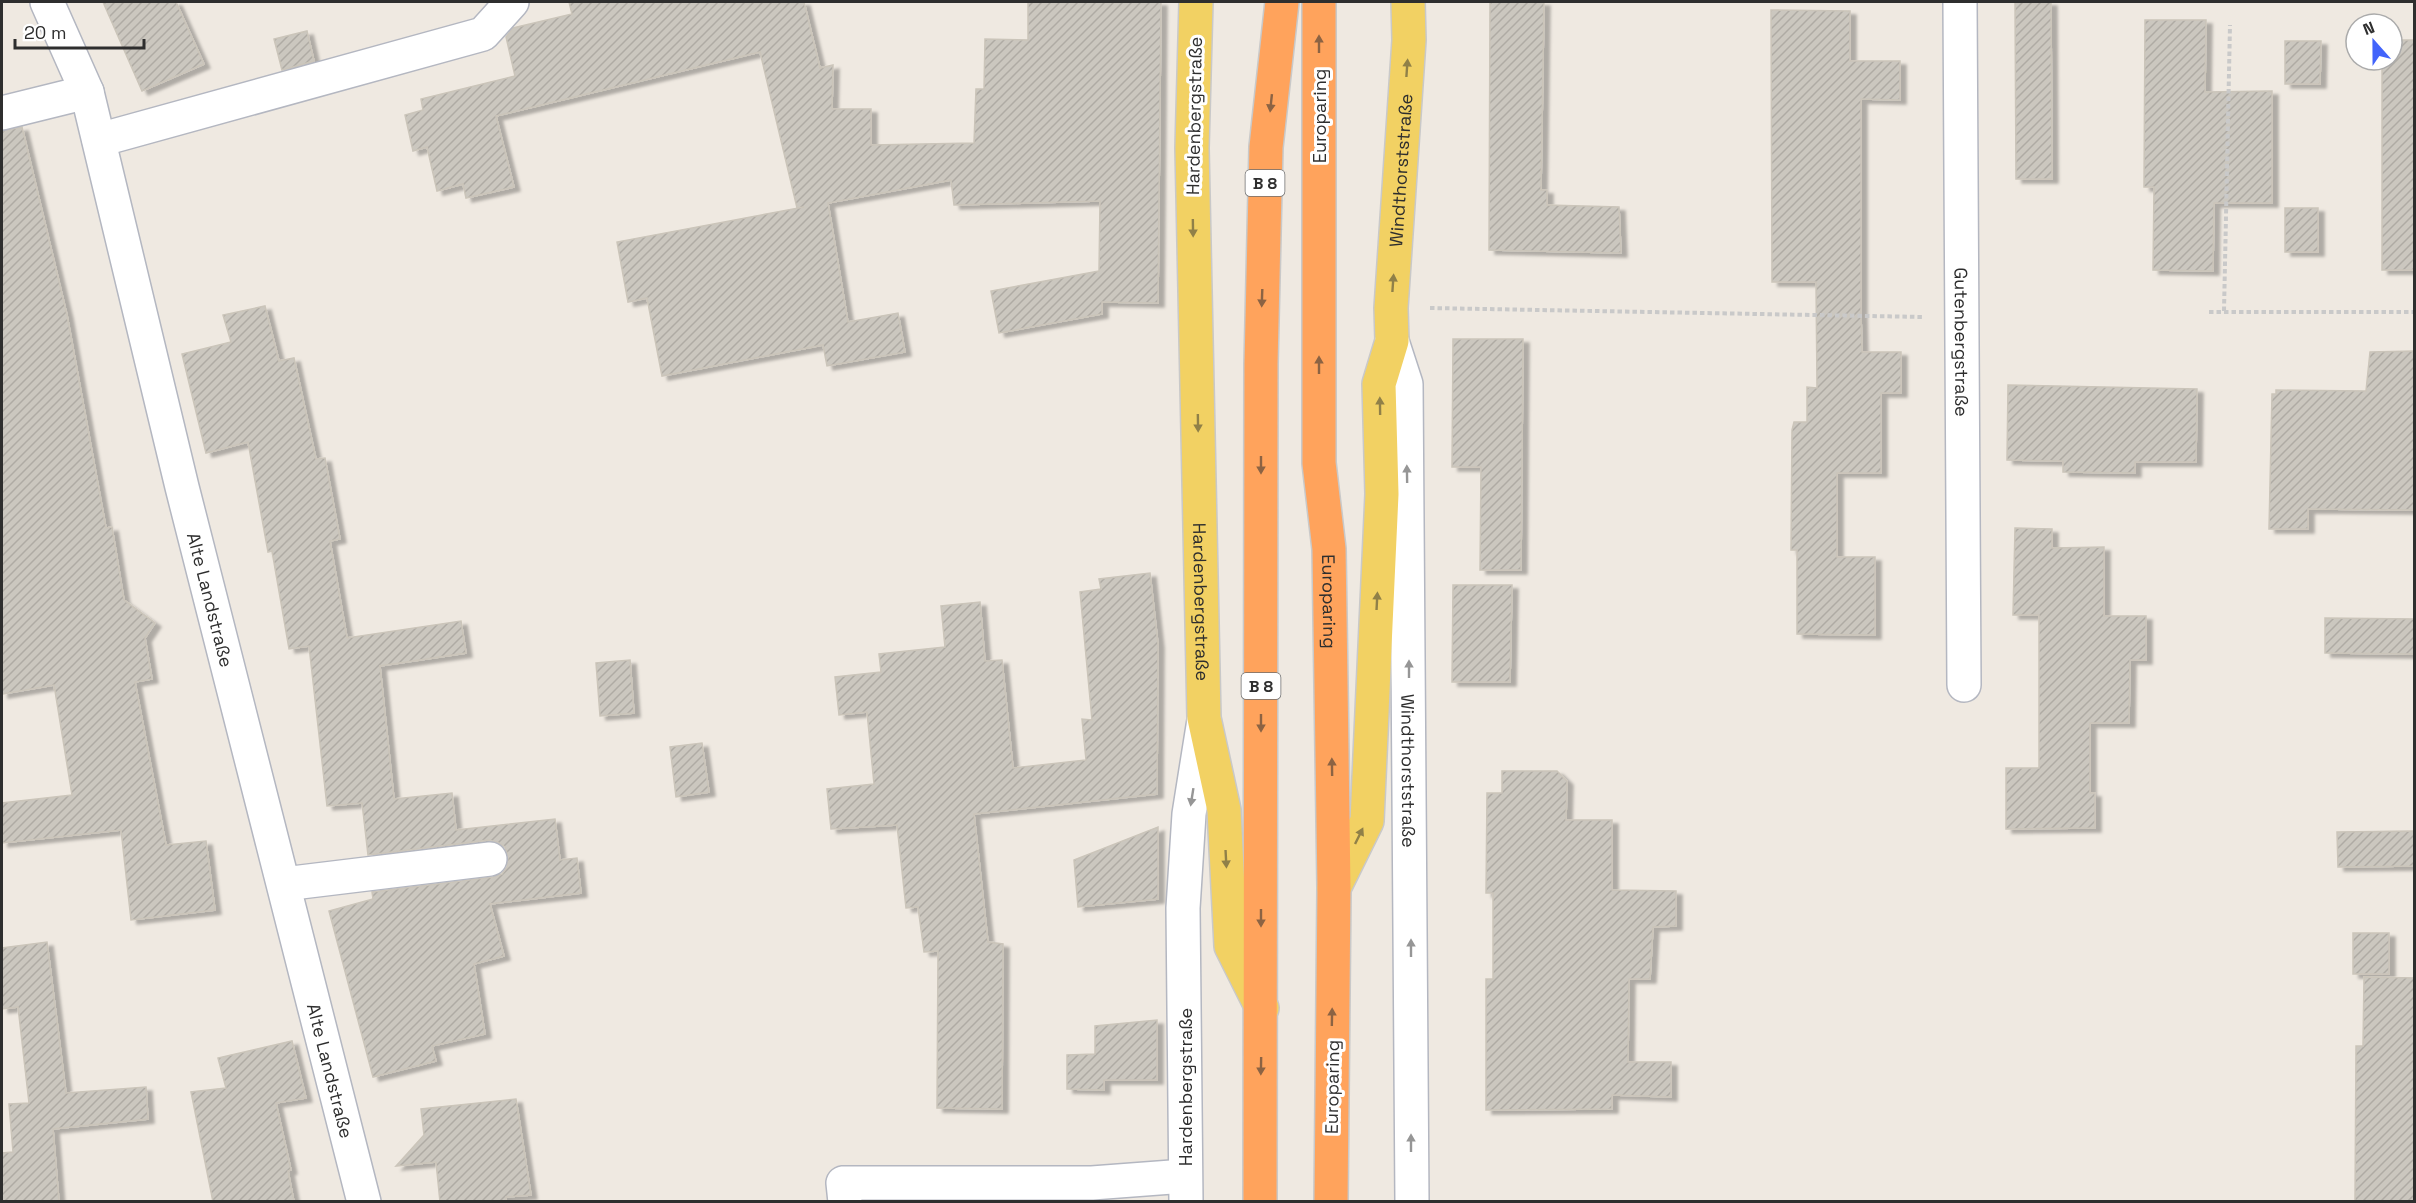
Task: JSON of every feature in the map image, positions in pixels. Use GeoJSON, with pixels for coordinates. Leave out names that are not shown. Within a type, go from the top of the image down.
{"type":"FeatureCollection","features":[{"type":"Feature","properties":{"kind":"highway","name":"B 8"},"geometry":{"type":"LineString","coordinates":[[1260,1202],[1262,1008],[1260,364],[1266,147],[1282,2]]}},
{"type":"Feature","properties":{"kind":"highway","name":"Europaring"},"geometry":{"type":"LineString","coordinates":[[1319,2],[1319,463],[1329,527],[1334,888],[1331,1202]]}},
{"type":"Feature","properties":{"kind":"main road","name":"Hardenbergstraße"},"geometry":{"type":"LineString","coordinates":[[1196,2],[1192,148],[1204,718]]}},
{"type":"Feature","properties":{"kind":"main road","name":"Windthorststraße"},"geometry":{"type":"LineString","coordinates":[[1334,888],[1367,821],[1382,494],[1379,384],[1392,341],[1391,308],[1409,40],[1408,2]]}},
{"type":"Feature","properties":{"kind":"main road"},"geometry":{"type":"LineString","coordinates":[[1204,718],[1224,810],[1231,946],[1262,1008]]}},
{"type":"Feature","properties":{"kind":"street","name":"Alte Landstraße"},"geometry":{"type":"LineString","coordinates":[[47,2],[87,92],[185,499],[364,1202]]}},
{"type":"Feature","properties":{"kind":"street"},"geometry":{"type":"LineString","coordinates":[[99,140],[483,34],[512,2]]}},
{"type":"Feature","properties":{"kind":"street","name":"Gutenbergstraße"},"geometry":{"type":"LineString","coordinates":[[1960,2],[1960,317],[1964,685]]}},
{"type":"Feature","properties":{"kind":"street"},"geometry":{"type":"LineString","coordinates":[[2,113],[87,92]]}},
{"type":"Feature","properties":{"kind":"street","name":"Windthorststraße"},"geometry":{"type":"LineString","coordinates":[[1392,341],[1406,384],[1412,1202]]}},
{"type":"Feature","properties":{"kind":"street","name":"Hardenbergstraße"},"geometry":{"type":"LineString","coordinates":[[1186,1189],[1184,908],[1189,814],[1204,718]]}},
{"type":"Feature","properties":{"kind":"street"},"geometry":{"type":"LineString","coordinates":[[284,884],[490,859]]}},
{"type":"Feature","properties":{"kind":"street"},"geometry":{"type":"LineString","coordinates":[[845,1202],[843,1183],[1092,1192],[1186,1189]]}},
{"type":"Feature","properties":{"kind":"path"},"geometry":{"type":"LineString","coordinates":[[2224,311],[2230,25]]}},
{"type":"Feature","properties":{"kind":"path"},"geometry":{"type":"LineString","coordinates":[[1391,308],[1960,317]]}},
{"type":"Feature","properties":{"kind":"path"},"geometry":{"type":"LineString","coordinates":[[2209,312],[2415,312]]}},
{"type":"Feature","properties":{"kind":"building"},"geometry":{"type":"Polygon","coordinates":[[[103,2],[176,2],[204,64],[142,91],[103,2]]]}},
{"type":"Feature","properties":{"kind":"building"},"geometry":{"type":"Polygon","coordinates":[[[569,2],[804,2],[820,68],[833,65],[832,109],[871,109],[871,145],[974,143],[976,89],[984,89],[985,39],[1028,40],[1028,2],[1161,2],[1158,303],[1102,302],[1102,314],[999,333],[991,291],[1099,271],[1100,201],[954,205],[951,180],[828,203],[848,322],[898,313],[905,352],[827,366],[823,345],[662,376],[647,298],[628,302],[617,242],[804,207],[797,208],[760,52],[496,116],[514,187],[466,198],[463,184],[437,191],[427,147],[413,151],[405,115],[423,110],[421,99],[515,76],[506,37],[513,28],[572,14],[569,2]]]}},
{"type":"Feature","properties":{"kind":"building"},"geometry":{"type":"Polygon","coordinates":[[[1490,2],[1544,2],[1541,190],[1547,190],[1547,205],[1619,207],[1621,253],[1489,250],[1490,2]]]}},
{"type":"Feature","properties":{"kind":"building"},"geometry":{"type":"Polygon","coordinates":[[[2015,2],[2051,2],[2052,179],[2016,179],[2015,2]]]}},
{"type":"Feature","properties":{"kind":"building"},"geometry":{"type":"Polygon","coordinates":[[[1771,10],[1850,11],[1850,61],[1900,61],[1900,100],[1861,99],[1861,314],[1862,352],[1901,352],[1901,393],[1881,393],[1881,473],[1837,473],[1837,557],[1875,557],[1875,635],[1797,634],[1797,550],[1791,550],[1792,430],[1794,422],[1807,422],[1807,387],[1817,388],[1816,282],[1772,282],[1771,10]]]}},
{"type":"Feature","properties":{"kind":"building"},"geometry":{"type":"Polygon","coordinates":[[[2145,20],[2206,20],[2205,92],[2272,91],[2272,203],[2214,203],[2213,271],[2153,270],[2154,187],[2144,187],[2145,20]]]}},
{"type":"Feature","properties":{"kind":"building"},"geometry":{"type":"Polygon","coordinates":[[[307,31],[314,61],[282,70],[274,39],[307,31]]]}},
{"type":"Feature","properties":{"kind":"building"},"geometry":{"type":"Polygon","coordinates":[[[2404,40],[2415,40],[2415,270],[2382,270],[2382,72],[2404,72],[2404,40]]]}},
{"type":"Feature","properties":{"kind":"building"},"geometry":{"type":"Polygon","coordinates":[[[2285,41],[2321,41],[2320,84],[2285,84],[2285,41]]]}},
{"type":"Feature","properties":{"kind":"building"},"geometry":{"type":"Polygon","coordinates":[[[22,127],[67,315],[106,528],[112,527],[124,600],[155,623],[145,638],[152,679],[135,682],[166,845],[206,841],[215,910],[131,920],[121,830],[2,843],[2,803],[72,795],[54,685],[2,694],[2,131],[22,127]]]}},
{"type":"Feature","properties":{"kind":"building"},"geometry":{"type":"Polygon","coordinates":[[[2285,208],[2318,208],[2318,252],[2285,252],[2285,208]]]}},
{"type":"Feature","properties":{"kind":"building"},"geometry":{"type":"Polygon","coordinates":[[[265,306],[279,361],[294,358],[316,459],[325,458],[340,539],[330,541],[347,638],[461,621],[466,653],[380,666],[394,799],[452,793],[456,830],[555,819],[560,860],[577,858],[581,893],[490,904],[504,956],[474,964],[485,1034],[432,1046],[436,1061],[373,1077],[329,911],[373,899],[372,892],[493,877],[502,874],[507,867],[508,856],[505,847],[488,840],[368,855],[362,803],[327,806],[309,646],[289,649],[272,551],[268,552],[248,442],[206,453],[182,354],[231,342],[223,315],[265,306]]]}},
{"type":"Feature","properties":{"kind":"building"},"geometry":{"type":"Polygon","coordinates":[[[1453,339],[1523,339],[1521,570],[1480,570],[1481,467],[1452,467],[1453,339]]]}},
{"type":"Feature","properties":{"kind":"building"},"geometry":{"type":"Polygon","coordinates":[[[2415,351],[2415,510],[2308,509],[2308,529],[2269,529],[2272,394],[2276,394],[2276,390],[2366,391],[2370,352],[2415,351]]]}},
{"type":"Feature","properties":{"kind":"building"},"geometry":{"type":"Polygon","coordinates":[[[2008,385],[2197,389],[2196,462],[2135,462],[2135,473],[2063,472],[2063,461],[2007,460],[2008,385]]]}},
{"type":"Feature","properties":{"kind":"building"},"geometry":{"type":"Polygon","coordinates":[[[2015,528],[2052,529],[2052,548],[2104,547],[2104,616],[2146,616],[2146,660],[2130,660],[2129,723],[2090,723],[2090,793],[2095,793],[2095,828],[2006,829],[2006,768],[2039,768],[2039,615],[2013,615],[2015,528]]]}},
{"type":"Feature","properties":{"kind":"building"},"geometry":{"type":"Polygon","coordinates":[[[1150,573],[1158,644],[1157,794],[974,814],[988,942],[1003,944],[1002,1109],[937,1108],[938,951],[924,952],[918,907],[906,908],[897,825],[831,829],[827,789],[874,784],[867,712],[839,715],[835,677],[881,672],[879,654],[945,647],[941,606],[980,602],[985,661],[1002,660],[1013,768],[1086,760],[1082,719],[1092,720],[1080,592],[1101,589],[1099,579],[1150,573]]]}},
{"type":"Feature","properties":{"kind":"building"},"geometry":{"type":"Polygon","coordinates":[[[1453,585],[1512,585],[1510,682],[1452,682],[1453,585]]]}},
{"type":"Feature","properties":{"kind":"building"},"geometry":{"type":"Polygon","coordinates":[[[2325,618],[2415,619],[2415,654],[2325,653],[2325,618]]]}},
{"type":"Feature","properties":{"kind":"building"},"geometry":{"type":"Polygon","coordinates":[[[630,660],[634,713],[600,716],[596,663],[630,660]]]}},
{"type":"Feature","properties":{"kind":"building"},"geometry":{"type":"Polygon","coordinates":[[[702,743],[709,792],[676,797],[670,747],[702,743]]]}},
{"type":"Feature","properties":{"kind":"building"},"geometry":{"type":"Polygon","coordinates":[[[1502,771],[1557,771],[1567,781],[1566,820],[1612,820],[1612,890],[1676,891],[1676,926],[1653,927],[1650,979],[1629,979],[1628,1062],[1671,1062],[1671,1097],[1612,1095],[1612,1109],[1486,1110],[1486,979],[1493,979],[1493,893],[1486,893],[1487,793],[1502,793],[1502,771]]]}},
{"type":"Feature","properties":{"kind":"building"},"geometry":{"type":"Polygon","coordinates":[[[1158,827],[1158,899],[1078,907],[1074,860],[1158,827]]]}},
{"type":"Feature","properties":{"kind":"building"},"geometry":{"type":"Polygon","coordinates":[[[2415,831],[2415,866],[2338,867],[2337,832],[2415,831]]]}},
{"type":"Feature","properties":{"kind":"building"},"geometry":{"type":"Polygon","coordinates":[[[2353,933],[2389,933],[2389,974],[2353,974],[2353,933]]]}},
{"type":"Feature","properties":{"kind":"building"},"geometry":{"type":"Polygon","coordinates":[[[47,942],[66,1093],[146,1087],[148,1119],[53,1129],[59,1202],[2,1202],[2,1153],[13,1152],[9,1104],[29,1103],[18,1007],[2,1009],[2,948],[47,942]]]}},
{"type":"Feature","properties":{"kind":"building"},"geometry":{"type":"Polygon","coordinates":[[[2364,977],[2415,978],[2415,1202],[2355,1202],[2356,1046],[2363,1046],[2364,977]]]}},
{"type":"Feature","properties":{"kind":"building"},"geometry":{"type":"Polygon","coordinates":[[[1157,1020],[1157,1080],[1104,1080],[1104,1090],[1067,1089],[1067,1055],[1095,1054],[1095,1026],[1157,1020]]]}},
{"type":"Feature","properties":{"kind":"building"},"geometry":{"type":"Polygon","coordinates":[[[292,1041],[306,1098],[276,1103],[291,1170],[288,1171],[294,1202],[213,1202],[191,1092],[226,1088],[218,1058],[292,1041]]]}},
{"type":"Feature","properties":{"kind":"building"},"geometry":{"type":"Polygon","coordinates":[[[516,1099],[531,1195],[506,1197],[506,1202],[440,1202],[436,1162],[396,1166],[424,1135],[421,1109],[516,1099]]]}}]}
